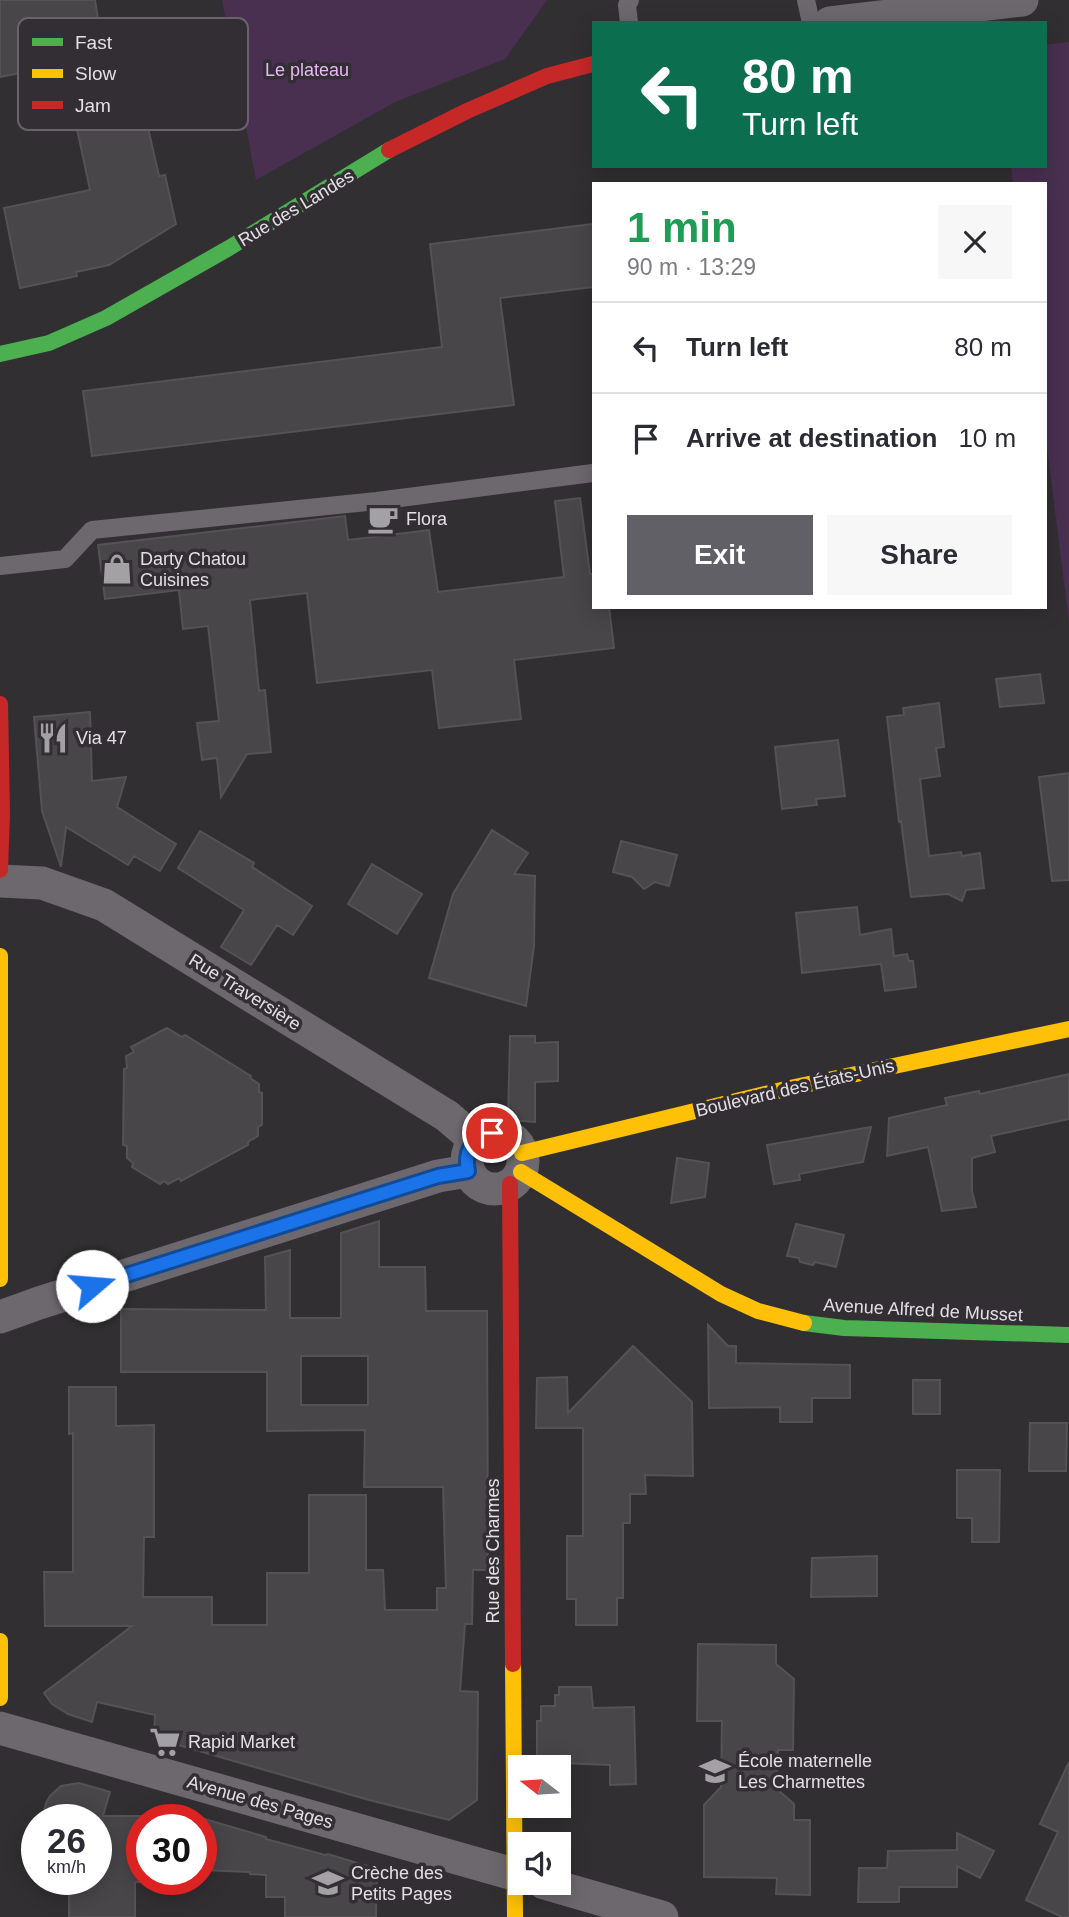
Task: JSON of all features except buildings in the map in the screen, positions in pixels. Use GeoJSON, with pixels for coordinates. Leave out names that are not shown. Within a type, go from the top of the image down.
{"type":"FeatureCollection","features":[{"type":"Feature","properties":{"kind":"street"},"geometry":{"type":"LineString","coordinates":[[847,21],[1023,0]]}},
{"type":"Feature","properties":{"kind":"street","name":"Rue des Landes"},"geometry":{"type":"LineString","coordinates":[[0,354],[49,343],[106,318],[229,248],[401,144],[547,76],[592,64]]}},
{"type":"Feature","properties":{"kind":"street"},"geometry":{"type":"LineString","coordinates":[[0,704],[0,870]]}},
{"type":"Feature","properties":{"kind":"street","name":"Rue Traversière"},"geometry":{"type":"LineString","coordinates":[[0,881],[42,883],[104,905],[447,1116],[471,1156]]}},
{"type":"Feature","properties":{"kind":"street"},"geometry":{"type":"LineString","coordinates":[[0,956],[0,1279]]}},
{"type":"Feature","properties":{"kind":"street","name":"Boulevard des États-Unis"},"geometry":{"type":"LineString","coordinates":[[518,1170],[790,1088],[1069,1028]]}},
{"type":"Feature","properties":{"kind":"street"},"geometry":{"type":"LineString","coordinates":[[0,1317],[438,1176],[471,1156],[492,1133],[502,1133],[518,1145],[518,1170],[499,1189],[490,1189],[473,1179],[471,1156]]}},
{"type":"Feature","properties":{"kind":"street","name":"Avenue Alfred de Musset"},"geometry":{"type":"LineString","coordinates":[[518,1170],[721,1294],[758,1311],[803,1324],[844,1328],[1069,1335]]}},
{"type":"Feature","properties":{"kind":"street","name":"Rue des Charmes"},"geometry":{"type":"LineString","coordinates":[[518,1170],[525,1832]]}},
{"type":"Feature","properties":{"kind":"street"},"geometry":{"type":"LineString","coordinates":[[0,1641],[0,1698]]}},
{"type":"Feature","properties":{"kind":"street","name":"Avenue des Pages"},"geometry":{"type":"LineString","coordinates":[[0,1728],[508,1873]]}},
{"type":"Feature","properties":{"kind":"street","name":"Avenue des Pages"},"geometry":{"type":"LineString","coordinates":[[571,1891],[662,1917]]}},
{"type":"Feature","properties":{"kind":"street","name":"Rue des Charmes"},"geometry":{"type":"LineString","coordinates":[[515,1917],[521,1895]]}},
{"type":"Feature","properties":{"kind":"lane"},"geometry":{"type":"LineString","coordinates":[[629,21],[630,0]]}},
{"type":"Feature","properties":{"kind":"lane"},"geometry":{"type":"LineString","coordinates":[[806,0],[811,21]]}},
{"type":"Feature","properties":{"kind":"lane"},"geometry":{"type":"LineString","coordinates":[[0,566],[65,559],[92,530],[377,501],[592,473]]}},
{"type":"Feature","properties":{"kind":"green space","name":"Le plateau"},"geometry":{"type":"Polygon","coordinates":[[[222,0],[547,0],[505,59],[395,102],[256,180],[247,130],[248,18],[225,18],[222,0]]]}},
{"type":"Feature","properties":{"kind":"green space"},"geometry":{"type":"Polygon","coordinates":[[[1069,42],[1069,622],[1047,448],[1047,182],[1013,182],[1011,168],[1047,168],[1047,45],[1069,42]]]}},
{"type":"Feature","properties":{"kind":"traffic: fast"},"geometry":{"type":"LineString","coordinates":[[0,354],[49,343],[106,318],[229,248],[389,150]]}},
{"type":"Feature","properties":{"kind":"traffic: fast"},"geometry":{"type":"LineString","coordinates":[[804,1323],[844,1328],[1069,1335]]}},
{"type":"Feature","properties":{"kind":"traffic: slow"},"geometry":{"type":"LineString","coordinates":[[0,956],[0,1279]]}},
{"type":"Feature","properties":{"kind":"traffic: slow"},"geometry":{"type":"LineString","coordinates":[[522,1153],[790,1088],[1069,1029]]}},
{"type":"Feature","properties":{"kind":"traffic: slow"},"geometry":{"type":"LineString","coordinates":[[521,1172],[721,1294],[758,1311],[804,1323]]}},
{"type":"Feature","properties":{"kind":"traffic: slow"},"geometry":{"type":"LineString","coordinates":[[0,1641],[0,1698]]}},
{"type":"Feature","properties":{"kind":"traffic: slow"},"geometry":{"type":"LineString","coordinates":[[513,1664],[515,1917]]}},
{"type":"Feature","properties":{"kind":"traffic: jam"},"geometry":{"type":"LineString","coordinates":[[389,150],[467,111],[547,76],[592,64]]}},
{"type":"Feature","properties":{"kind":"traffic: jam"},"geometry":{"type":"LineString","coordinates":[[0,704],[0,870]]}},
{"type":"Feature","properties":{"kind":"traffic: jam"},"geometry":{"type":"LineString","coordinates":[[510,1184],[513,1664]]}},
{"type":"Feature","properties":{"kind":"place","name":"Flora"},"geometry":{"type":"Point","coordinates":[383,519]}},
{"type":"Feature","properties":{"kind":"place","name":"Darty Chatou Cuisines"},"geometry":{"type":"Point","coordinates":[117,569]}},
{"type":"Feature","properties":{"kind":"place","name":"Via 47"},"geometry":{"type":"Point","coordinates":[53,738]}},
{"type":"Feature","properties":{"kind":"place","name":"Rapid Market"},"geometry":{"type":"Point","coordinates":[165,1742]}},
{"type":"Feature","properties":{"kind":"place","name":"École maternelle Les Charmettes"},"geometry":{"type":"Point","coordinates":[715,1771]}},
{"type":"Feature","properties":{"kind":"place","name":"Crèche des Petits Pages"},"geometry":{"type":"Point","coordinates":[328,1883]}},
{"type":"Feature","properties":{"kind":"route"},"geometry":{"type":"LineString","coordinates":[[92,1286],[438,1176],[468,1171],[466,1161],[469,1148],[482,1135],[492,1133]]}}]}
